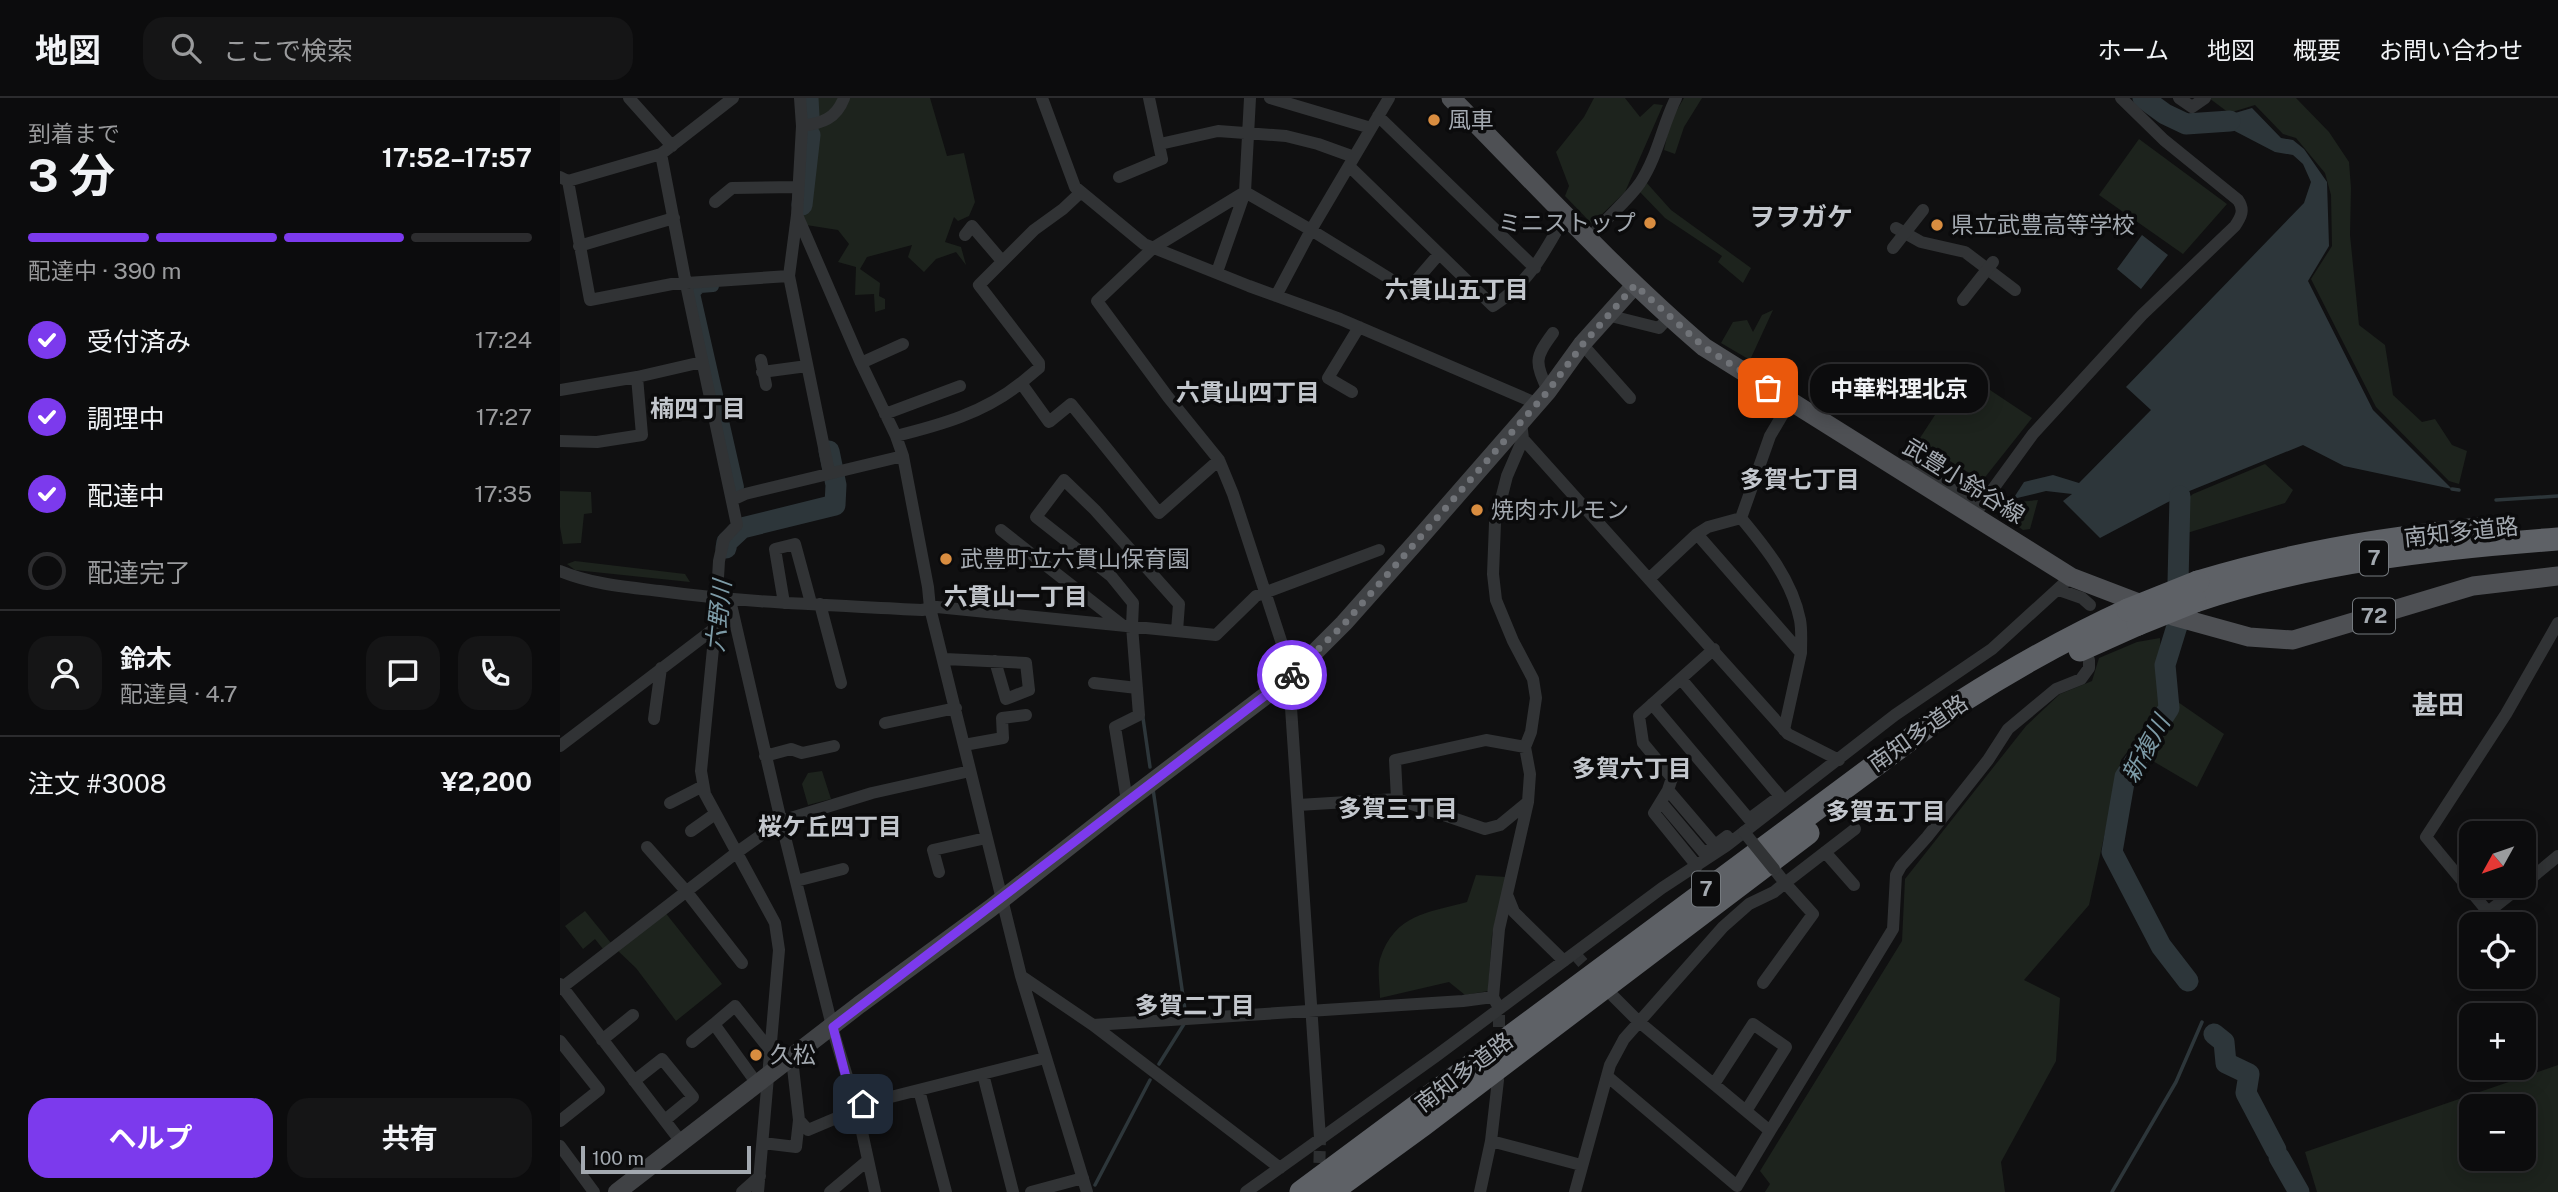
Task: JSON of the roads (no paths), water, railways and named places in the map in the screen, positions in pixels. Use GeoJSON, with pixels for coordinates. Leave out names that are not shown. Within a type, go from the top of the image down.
{"type":"FeatureCollection","features":[{"type":"Feature","properties":{"kind":"highway","name":"南知多道路"},"geometry":{"type":"LineString","coordinates":[[2189,604],[2246,567],[2343,546],[2428,534],[2558,523]]}},
{"type":"Feature","properties":{"kind":"highway","name":"南知多道路"},"geometry":{"type":"LineString","coordinates":[[1301,1192],[1959,703],[2034,657],[2133,617],[2189,604],[2287,574],[2361,560],[2466,546],[2558,539]]}},
{"type":"Feature","properties":{"kind":"highway","name":"南知多道路"},"geometry":{"type":"LineString","coordinates":[[1331,1192],[1917,751],[2034,674],[2133,617]]}},
{"type":"Feature","properties":{"kind":"main road","name":"武豊小鈴谷線"},"geometry":{"type":"LineString","coordinates":[[1451,98],[1589,240],[1704,347],[1980,517],[2065,583],[2189,604],[2249,637],[2293,640],[2473,586],[2558,576]]}},
{"type":"Feature","properties":{"kind":"street"},"geometry":{"type":"LineString","coordinates":[[629,98],[667,150],[674,218],[686,284],[737,525],[724,539],[719,561],[722,600],[765,756],[847,1081],[857,1109],[875,1192]]}},
{"type":"Feature","properties":{"kind":"street"},"geometry":{"type":"LineString","coordinates":[[800,98],[802,126],[797,215],[789,276],[807,366],[833,472]]}},
{"type":"Feature","properties":{"kind":"street"},"geometry":{"type":"LineString","coordinates":[[802,126],[828,121],[841,106],[844,98]]}},
{"type":"Feature","properties":{"kind":"street"},"geometry":{"type":"LineString","coordinates":[[1042,98],[1075,187],[1144,244],[1543,397]]}},
{"type":"Feature","properties":{"kind":"street"},"geometry":{"type":"LineString","coordinates":[[1119,177],[1162,159],[1149,98]]}},
{"type":"Feature","properties":{"kind":"street"},"geometry":{"type":"LineString","coordinates":[[1217,272],[1245,192],[1250,98]]}},
{"type":"Feature","properties":{"kind":"street"},"geometry":{"type":"LineString","coordinates":[[1270,98],[1374,122],[1535,268]]}},
{"type":"Feature","properties":{"kind":"street"},"geometry":{"type":"LineString","coordinates":[[1276,296],[1311,229],[1388,98]]}},
{"type":"Feature","properties":{"kind":"street"},"geometry":{"type":"LineString","coordinates":[[1589,240],[1639,184],[1657,153],[1665,118],[1676,98]]}},
{"type":"Feature","properties":{"kind":"street"},"geometry":{"type":"LineString","coordinates":[[1980,517],[2033,434],[2143,315],[2235,226],[2242,214],[2238,200],[2164,140],[2121,98]]}},
{"type":"Feature","properties":{"kind":"street"},"geometry":{"type":"LineString","coordinates":[[2179,98],[2192,107],[2205,98]]}},
{"type":"Feature","properties":{"kind":"street"},"geometry":{"type":"LineString","coordinates":[[727,99],[667,150],[564,179],[590,300],[649,287],[789,276]]}},
{"type":"Feature","properties":{"kind":"street"},"geometry":{"type":"LineString","coordinates":[[1160,144],[1218,131],[1286,136],[1318,144],[1352,162],[1439,254],[1493,306],[1522,284],[1535,268],[1565,216]]}},
{"type":"Feature","properties":{"kind":"street"},"geometry":{"type":"LineString","coordinates":[[715,202],[733,188],[797,187]]}},
{"type":"Feature","properties":{"kind":"street"},"geometry":{"type":"LineString","coordinates":[[1245,192],[1311,229],[1408,290],[1439,254]]}},
{"type":"Feature","properties":{"kind":"street"},"geometry":{"type":"LineString","coordinates":[[1245,192],[1153,248],[1097,301],[1219,460],[1233,494],[1285,653],[1289,678],[1320,1138]]}},
{"type":"Feature","properties":{"kind":"street"},"geometry":{"type":"LineString","coordinates":[[896,436],[947,424],[1004,397],[1039,368],[1039,363],[979,285],[1034,229],[1063,209],[1080,193]]}},
{"type":"Feature","properties":{"kind":"street"},"geometry":{"type":"LineString","coordinates":[[1893,248],[1923,209]]}},
{"type":"Feature","properties":{"kind":"street"},"geometry":{"type":"LineString","coordinates":[[797,215],[903,456],[930,608],[945,660],[986,838],[1021,976],[1087,1192]]}},
{"type":"Feature","properties":{"kind":"street"},"geometry":{"type":"LineString","coordinates":[[579,246],[674,218]]}},
{"type":"Feature","properties":{"kind":"street"},"geometry":{"type":"LineString","coordinates":[[965,235],[972,226],[1002,261]]}},
{"type":"Feature","properties":{"kind":"street"},"geometry":{"type":"LineString","coordinates":[[1896,228],[1921,242],[1965,252],[2015,290]]}},
{"type":"Feature","properties":{"kind":"street"},"geometry":{"type":"LineString","coordinates":[[1963,300],[1993,262]]}},
{"type":"Feature","properties":{"kind":"street"},"geometry":{"type":"LineString","coordinates":[[617,1192],[1289,678],[1344,624],[1522,431],[1543,397],[1583,344],[1635,285]]}},
{"type":"Feature","properties":{"kind":"street"},"geometry":{"type":"LineString","coordinates":[[1607,315],[1659,328],[1669,317]]}},
{"type":"Feature","properties":{"kind":"street"},"geometry":{"type":"LineString","coordinates":[[1352,392],[1328,378],[1359,327]]}},
{"type":"Feature","properties":{"kind":"street"},"geometry":{"type":"LineString","coordinates":[[1543,397],[1538,354],[1553,333]]}},
{"type":"Feature","properties":{"kind":"street"},"geometry":{"type":"LineString","coordinates":[[861,363],[903,344]]}},
{"type":"Feature","properties":{"kind":"street"},"geometry":{"type":"LineString","coordinates":[[1583,344],[1630,398]]}},
{"type":"Feature","properties":{"kind":"street"},"geometry":{"type":"LineString","coordinates":[[560,390],[637,377],[702,362]]}},
{"type":"Feature","properties":{"kind":"street"},"geometry":{"type":"LineString","coordinates":[[766,386],[762,366],[807,366]]}},
{"type":"Feature","properties":{"kind":"street"},"geometry":{"type":"LineString","coordinates":[[560,441],[597,442],[642,435],[637,377]]}},
{"type":"Feature","properties":{"kind":"street"},"geometry":{"type":"LineString","coordinates":[[1021,383],[1049,422],[1071,404],[1160,513],[1219,460]]}},
{"type":"Feature","properties":{"kind":"street"},"geometry":{"type":"LineString","coordinates":[[886,414],[960,386]]}},
{"type":"Feature","properties":{"kind":"street"},"geometry":{"type":"LineString","coordinates":[[1741,518],[1770,436],[1790,402]]}},
{"type":"Feature","properties":{"kind":"street"},"geometry":{"type":"LineString","coordinates":[[1522,431],[1784,730],[1839,760]]}},
{"type":"Feature","properties":{"kind":"street"},"geometry":{"type":"LineString","coordinates":[[1496,1003],[1499,929],[1528,802],[1530,774],[1525,747],[1535,715],[1536,698],[1533,680],[1496,600],[1493,555],[1495,523],[1522,431]]}},
{"type":"Feature","properties":{"kind":"street"},"geometry":{"type":"LineString","coordinates":[[732,500],[745,494],[903,456]]}},
{"type":"Feature","properties":{"kind":"street"},"geometry":{"type":"LineString","coordinates":[[1127,801],[1115,727],[1139,715],[1127,626],[1133,603],[1111,576],[1036,517],[1064,480],[1095,510],[1179,604],[1177,631]]}},
{"type":"Feature","properties":{"kind":"street"},"geometry":{"type":"LineString","coordinates":[[1650,578],[1697,534],[1708,527],[1741,518]]}},
{"type":"Feature","properties":{"kind":"street"},"geometry":{"type":"LineString","coordinates":[[1741,518],[1772,555],[1789,586],[1801,621],[1801,653],[1784,730]]}},
{"type":"Feature","properties":{"kind":"street"},"geometry":{"type":"LineString","coordinates":[[1001,530],[1127,626]]}},
{"type":"Feature","properties":{"kind":"street"},"geometry":{"type":"LineString","coordinates":[[1697,534],[1801,653]]}},
{"type":"Feature","properties":{"kind":"street"},"geometry":{"type":"LineString","coordinates":[[784,603],[775,548],[795,544],[835,676]]}},
{"type":"Feature","properties":{"kind":"street"},"geometry":{"type":"LineString","coordinates":[[560,571],[577,578],[612,585],[722,600],[930,608],[1216,635],[1256,596],[1379,551]]}},
{"type":"Feature","properties":{"kind":"street"},"geometry":{"type":"LineString","coordinates":[[1246,1192],[1496,1003],[1564,961],[1662,888],[1744,832],[1895,715],[1992,649],[2065,583],[2090,606]]}},
{"type":"Feature","properties":{"kind":"street"},"geometry":{"type":"LineString","coordinates":[[722,600],[715,628],[701,771],[703,786],[715,814],[775,923],[779,950],[770,1050],[763,1081],[766,1143],[758,1192]]}},
{"type":"Feature","properties":{"kind":"street"},"geometry":{"type":"LineString","coordinates":[[2459,877],[2426,837],[2506,714],[2558,623]]}},
{"type":"Feature","properties":{"kind":"street"},"geometry":{"type":"LineString","coordinates":[[560,746],[715,628]]}},
{"type":"Feature","properties":{"kind":"street"},"geometry":{"type":"LineString","coordinates":[[1697,866],[1654,813],[1672,778],[1643,743],[1639,716],[1714,649]]}},
{"type":"Feature","properties":{"kind":"street"},"geometry":{"type":"LineString","coordinates":[[945,660],[995,661]]}},
{"type":"Feature","properties":{"kind":"street"},"geometry":{"type":"LineString","coordinates":[[1607,1076],[1735,1189],[1893,929],[1896,875],[1901,866],[1988,760],[2008,729],[2056,689],[2081,679],[2089,668],[2089,660]]}},
{"type":"Feature","properties":{"kind":"street"},"geometry":{"type":"LineString","coordinates":[[654,719],[661,668]]}},
{"type":"Feature","properties":{"kind":"street"},"geometry":{"type":"LineString","coordinates":[[1665,796],[1715,845],[1780,796],[1681,679]]}},
{"type":"Feature","properties":{"kind":"street"},"geometry":{"type":"LineString","coordinates":[[1094,683],[1137,688]]}},
{"type":"Feature","properties":{"kind":"street"},"geometry":{"type":"LineString","coordinates":[[1652,704],[1749,819]]}},
{"type":"Feature","properties":{"kind":"street"},"geometry":{"type":"LineString","coordinates":[[885,723],[956,708]]}},
{"type":"Feature","properties":{"kind":"street"},"geometry":{"type":"LineString","coordinates":[[964,745],[1003,738],[1002,718],[1026,715]]}},
{"type":"Feature","properties":{"kind":"street"},"geometry":{"type":"LineString","coordinates":[[1397,799],[1395,760],[1486,740],[1525,747]]}},
{"type":"Feature","properties":{"kind":"street"},"geometry":{"type":"LineString","coordinates":[[765,756],[791,749],[802,753],[834,746]]}},
{"type":"Feature","properties":{"kind":"street"},"geometry":{"type":"LineString","coordinates":[[682,1143],[561,987],[736,852],[781,821],[872,793],[970,771]]}},
{"type":"Feature","properties":{"kind":"street"},"geometry":{"type":"LineString","coordinates":[[670,803],[703,786]]}},
{"type":"Feature","properties":{"kind":"street"},"geometry":{"type":"LineString","coordinates":[[1298,805],[1397,799],[1485,829],[1500,825],[1528,802]]}},
{"type":"Feature","properties":{"kind":"street"},"geometry":{"type":"LineString","coordinates":[[691,831],[715,814]]}},
{"type":"Feature","properties":{"kind":"street"},"geometry":{"type":"LineString","coordinates":[[1574,1192],[1610,1065],[1624,1039],[1723,927],[1749,904],[1774,892],[1854,829]]}},
{"type":"Feature","properties":{"kind":"street"},"geometry":{"type":"LineString","coordinates":[[1744,832],[1812,914],[1763,982]]}},
{"type":"Feature","properties":{"kind":"street"},"geometry":{"type":"LineString","coordinates":[[939,872],[933,850],[986,838]]}},
{"type":"Feature","properties":{"kind":"street"},"geometry":{"type":"LineString","coordinates":[[647,847],[686,891],[741,963]]}},
{"type":"Feature","properties":{"kind":"street"},"geometry":{"type":"LineString","coordinates":[[1825,852],[1854,885]]}},
{"type":"Feature","properties":{"kind":"street"},"geometry":{"type":"LineString","coordinates":[[2536,874],[2558,856]]}},
{"type":"Feature","properties":{"kind":"street"},"geometry":{"type":"LineString","coordinates":[[796,881],[843,869]]}},
{"type":"Feature","properties":{"kind":"street"},"geometry":{"type":"LineString","coordinates":[[1508,897],[1514,912],[1564,961]]}},
{"type":"Feature","properties":{"kind":"street"},"geometry":{"type":"LineString","coordinates":[[2476,898],[2488,912],[2506,898]]}},
{"type":"Feature","properties":{"kind":"street"},"geometry":{"type":"LineString","coordinates":[[1021,976],[1093,1025],[1280,1168]]}},
{"type":"Feature","properties":{"kind":"street"},"geometry":{"type":"LineString","coordinates":[[1613,996],[1770,1131]]}},
{"type":"Feature","properties":{"kind":"street"},"geometry":{"type":"LineString","coordinates":[[1093,1025],[1312,1010],[1496,1003]]}},
{"type":"Feature","properties":{"kind":"street"},"geometry":{"type":"LineString","coordinates":[[692,1042],[734,1006],[770,1050]]}},
{"type":"Feature","properties":{"kind":"street"},"geometry":{"type":"LineString","coordinates":[[602,1040],[633,1015]]}},
{"type":"Feature","properties":{"kind":"street"},"geometry":{"type":"LineString","coordinates":[[714,1024],[763,1081]]}},
{"type":"Feature","properties":{"kind":"street"},"geometry":{"type":"LineString","coordinates":[[1714,1084],[1753,1024],[1786,1047],[1746,1111]]}},
{"type":"Feature","properties":{"kind":"street"},"geometry":{"type":"LineString","coordinates":[[560,1041],[599,1090],[560,1121]]}},
{"type":"Feature","properties":{"kind":"street"},"geometry":{"type":"LineString","coordinates":[[799,1120],[808,1130],[863,1104],[1045,1058]]}},
{"type":"Feature","properties":{"kind":"street"},"geometry":{"type":"LineString","coordinates":[[634,1081],[662,1059],[685,1087],[693,1097],[666,1120]]}},
{"type":"Feature","properties":{"kind":"street"},"geometry":{"type":"LineString","coordinates":[[766,1143],[796,1147],[799,1120],[792,1059]]}},
{"type":"Feature","properties":{"kind":"street"},"geometry":{"type":"LineString","coordinates":[[983,1074],[1013,1192]]}},
{"type":"Feature","properties":{"kind":"street"},"geometry":{"type":"LineString","coordinates":[[1479,1192],[1491,1141],[1498,1080]]}},
{"type":"Feature","properties":{"kind":"street"},"geometry":{"type":"LineString","coordinates":[[919,1090],[946,1192]]}},
{"type":"Feature","properties":{"kind":"street"},"geometry":{"type":"LineString","coordinates":[[1491,1141],[1581,1165]]}},
{"type":"Feature","properties":{"kind":"street"},"geometry":{"type":"LineString","coordinates":[[560,1146],[594,1192]]}},
{"type":"Feature","properties":{"kind":"street"},"geometry":{"type":"LineString","coordinates":[[830,1192],[867,1161]]}},
{"type":"Feature","properties":{"kind":"street"},"geometry":{"type":"LineString","coordinates":[[741,1192],[760,1176]]}},
{"type":"Feature","properties":{"kind":"street"},"geometry":{"type":"LineString","coordinates":[[1031,1192],[1083,1178]]}},
{"type":"Feature","properties":{"kind":"waterway","name":"六野川"},"geometry":{"type":"LineString","coordinates":[[808,98],[809,116]]}},
{"type":"Feature","properties":{"kind":"waterway"},"geometry":{"type":"LineString","coordinates":[[2143,98],[2165,114],[2186,124],[2230,121]]}},
{"type":"Feature","properties":{"kind":"waterway","name":"六野川"},"geometry":{"type":"LineString","coordinates":[[802,205],[810,135]]}},
{"type":"Feature","properties":{"kind":"waterway"},"geometry":{"type":"LineString","coordinates":[[713,286],[700,287],[694,293],[738,487]]}},
{"type":"Feature","properties":{"kind":"waterway","name":"六野川"},"geometry":{"type":"LineString","coordinates":[[726,548],[727,542],[742,528],[835,505],[836,485],[829,451]]}},
{"type":"Feature","properties":{"kind":"waterway"},"geometry":{"type":"LineString","coordinates":[[2452,489],[2459,490]]}},
{"type":"Feature","properties":{"kind":"waterway","name":"新複川"},"geometry":{"type":"LineString","coordinates":[[2180,496],[2177,626],[2165,665],[2169,708],[2125,777],[2112,852],[2161,946],[2188,981]]}},
{"type":"Feature","properties":{"kind":"waterway"},"geometry":{"type":"LineString","coordinates":[[2496,500],[2558,496]]}},
{"type":"Feature","properties":{"kind":"waterway"},"geometry":{"type":"LineString","coordinates":[[1143,718],[1150,767]]}},
{"type":"Feature","properties":{"kind":"waterway"},"geometry":{"type":"LineString","coordinates":[[1153,789],[1185,1010]]}},
{"type":"Feature","properties":{"kind":"waterway"},"geometry":{"type":"LineString","coordinates":[[2112,1192],[2176,1082],[2202,1022]]}},
{"type":"Feature","properties":{"kind":"waterway"},"geometry":{"type":"LineString","coordinates":[[1159,1064],[1184,1024]]}},
{"type":"Feature","properties":{"kind":"waterway","name":"新複川"},"geometry":{"type":"LineString","coordinates":[[2214,1034],[2224,1042],[2226,1063],[2249,1074],[2246,1093],[2276,1150]]}},
{"type":"Feature","properties":{"kind":"waterway"},"geometry":{"type":"LineString","coordinates":[[1095,1185],[1150,1080]]}},
{"type":"Feature","properties":{"kind":"waterway","name":"新複川"},"geometry":{"type":"LineString","coordinates":[[2279,1157],[2299,1192]]}},
{"type":"Feature","properties":{"kind":"tunnel"},"geometry":{"type":"LineString","coordinates":[[1575,954],[1596,978]]}},
{"type":"Feature","properties":{"kind":"tunnel"},"geometry":{"type":"LineString","coordinates":[[1499,1008],[1499,1045]]}},
{"type":"Feature","properties":{"kind":"tunnel"},"geometry":{"type":"LineString","coordinates":[[1319,1181],[1320,1138]]}},
{"type":"Feature","properties":{"kind":"place","name":"風車"},"geometry":{"type":"Point","coordinates":[1434,120]}},
{"type":"Feature","properties":{"kind":"place","name":"ミニストップ"},"geometry":{"type":"Point","coordinates":[1650,223]}},
{"type":"Feature","properties":{"kind":"place","name":"県立武豊高等学校"},"geometry":{"type":"Point","coordinates":[1937,225]}},
{"type":"Feature","properties":{"kind":"place","name":"中華料理北京"},"geometry":{"type":"Point","coordinates":[1768,388]}},
{"type":"Feature","properties":{"kind":"place","name":"焼肉ホルモン"},"geometry":{"type":"Point","coordinates":[1477,510]}},
{"type":"Feature","properties":{"kind":"place","name":"武豊町立六貫山保育園"},"geometry":{"type":"Point","coordinates":[946,559]}},
{"type":"Feature","properties":{"kind":"place","name":"久松"},"geometry":{"type":"Point","coordinates":[756,1055]}},
{"type":"Feature","properties":{"kind":"district","name":"ヲヲガケ"},"geometry":{"type":"Point","coordinates":[1801,217]}},
{"type":"Feature","properties":{"kind":"district","name":"六貫山五丁目"},"geometry":{"type":"Point","coordinates":[1457,290]}},
{"type":"Feature","properties":{"kind":"district","name":"六貫山四丁目"},"geometry":{"type":"Point","coordinates":[1248,393]}},
{"type":"Feature","properties":{"kind":"district","name":"楠四丁目"},"geometry":{"type":"Point","coordinates":[698,409]}},
{"type":"Feature","properties":{"kind":"district","name":"多賀七丁目"},"geometry":{"type":"Point","coordinates":[1800,480]}},
{"type":"Feature","properties":{"kind":"district","name":"六貫山一丁目"},"geometry":{"type":"Point","coordinates":[1016,597]}},
{"type":"Feature","properties":{"kind":"district","name":"甚田"},"geometry":{"type":"Point","coordinates":[2438,705]}},
{"type":"Feature","properties":{"kind":"district","name":"多賀六丁目"},"geometry":{"type":"Point","coordinates":[1632,769]}},
{"type":"Feature","properties":{"kind":"district","name":"多賀三丁目"},"geometry":{"type":"Point","coordinates":[1398,809]}},
{"type":"Feature","properties":{"kind":"district","name":"多賀五丁目"},"geometry":{"type":"Point","coordinates":[1886,812]}},
{"type":"Feature","properties":{"kind":"district","name":"桜ケ丘四丁目"},"geometry":{"type":"Point","coordinates":[830,827]}},
{"type":"Feature","properties":{"kind":"district","name":"多賀二丁目"},"geometry":{"type":"Point","coordinates":[1195,1006]}}]}
